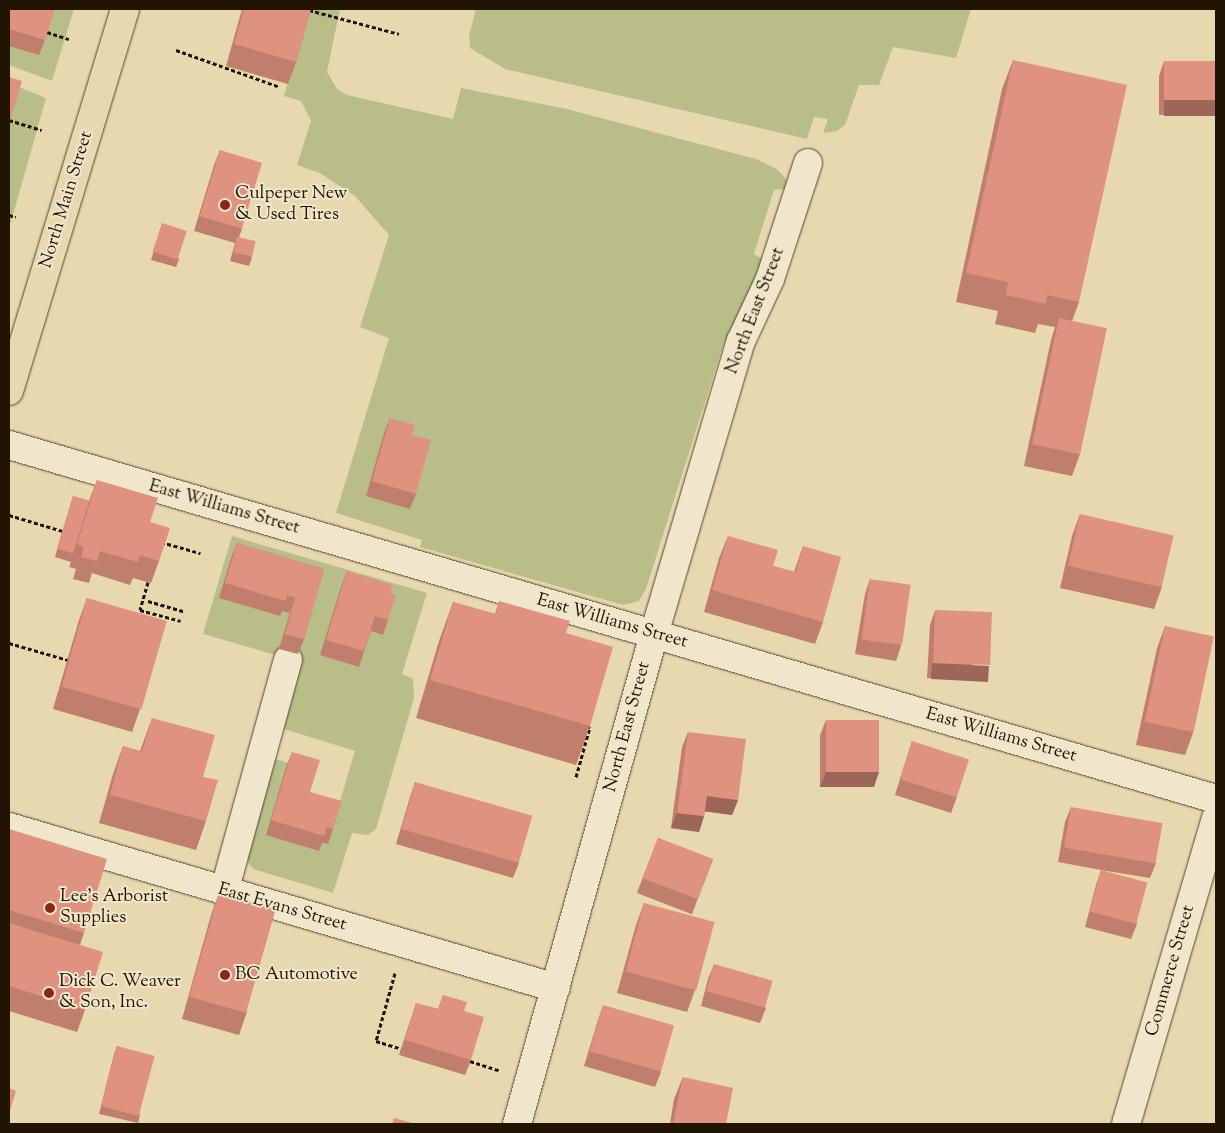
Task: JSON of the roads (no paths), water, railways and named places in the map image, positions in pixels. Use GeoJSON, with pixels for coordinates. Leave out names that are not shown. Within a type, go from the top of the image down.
{"type":"FeatureCollection","features":[{"type":"Feature","properties":{"kind":"main road","name":"North Main Street"},"geometry":{"type":"LineString","coordinates":[[9,391],[125,9]]}},
{"type":"Feature","properties":{"kind":"street","name":"North East Street"},"geometry":{"type":"LineString","coordinates":[[517,1124],[654,634],[741,341],[770,279],[808,163]]}},
{"type":"Feature","properties":{"kind":"street","name":"East Williams Street"},"geometry":{"type":"LineString","coordinates":[[9,445],[1216,799]]}},
{"type":"Feature","properties":{"kind":"street"},"geometry":{"type":"LineString","coordinates":[[224,892],[288,660]]}},
{"type":"Feature","properties":{"kind":"street","name":"Commerce Street"},"geometry":{"type":"LineString","coordinates":[[1126,1124],[1216,818]]}},
{"type":"Feature","properties":{"kind":"street","name":"East Evans Street"},"geometry":{"type":"LineString","coordinates":[[9,827],[224,892],[556,988]]}},
{"type":"Feature","properties":{"kind":"place","name":"Culpeper New & Used Tires"},"geometry":{"type":"Point","coordinates":[225,205]}},
{"type":"Feature","properties":{"kind":"place","name":"Lee's Arborist Supplies"},"geometry":{"type":"Point","coordinates":[50,908]}},
{"type":"Feature","properties":{"kind":"place","name":"BC Automotive"},"geometry":{"type":"Point","coordinates":[225,975]}},
{"type":"Feature","properties":{"kind":"place","name":"Dick C. Weaver & Son, Inc."},"geometry":{"type":"Point","coordinates":[49,993]}}]}
